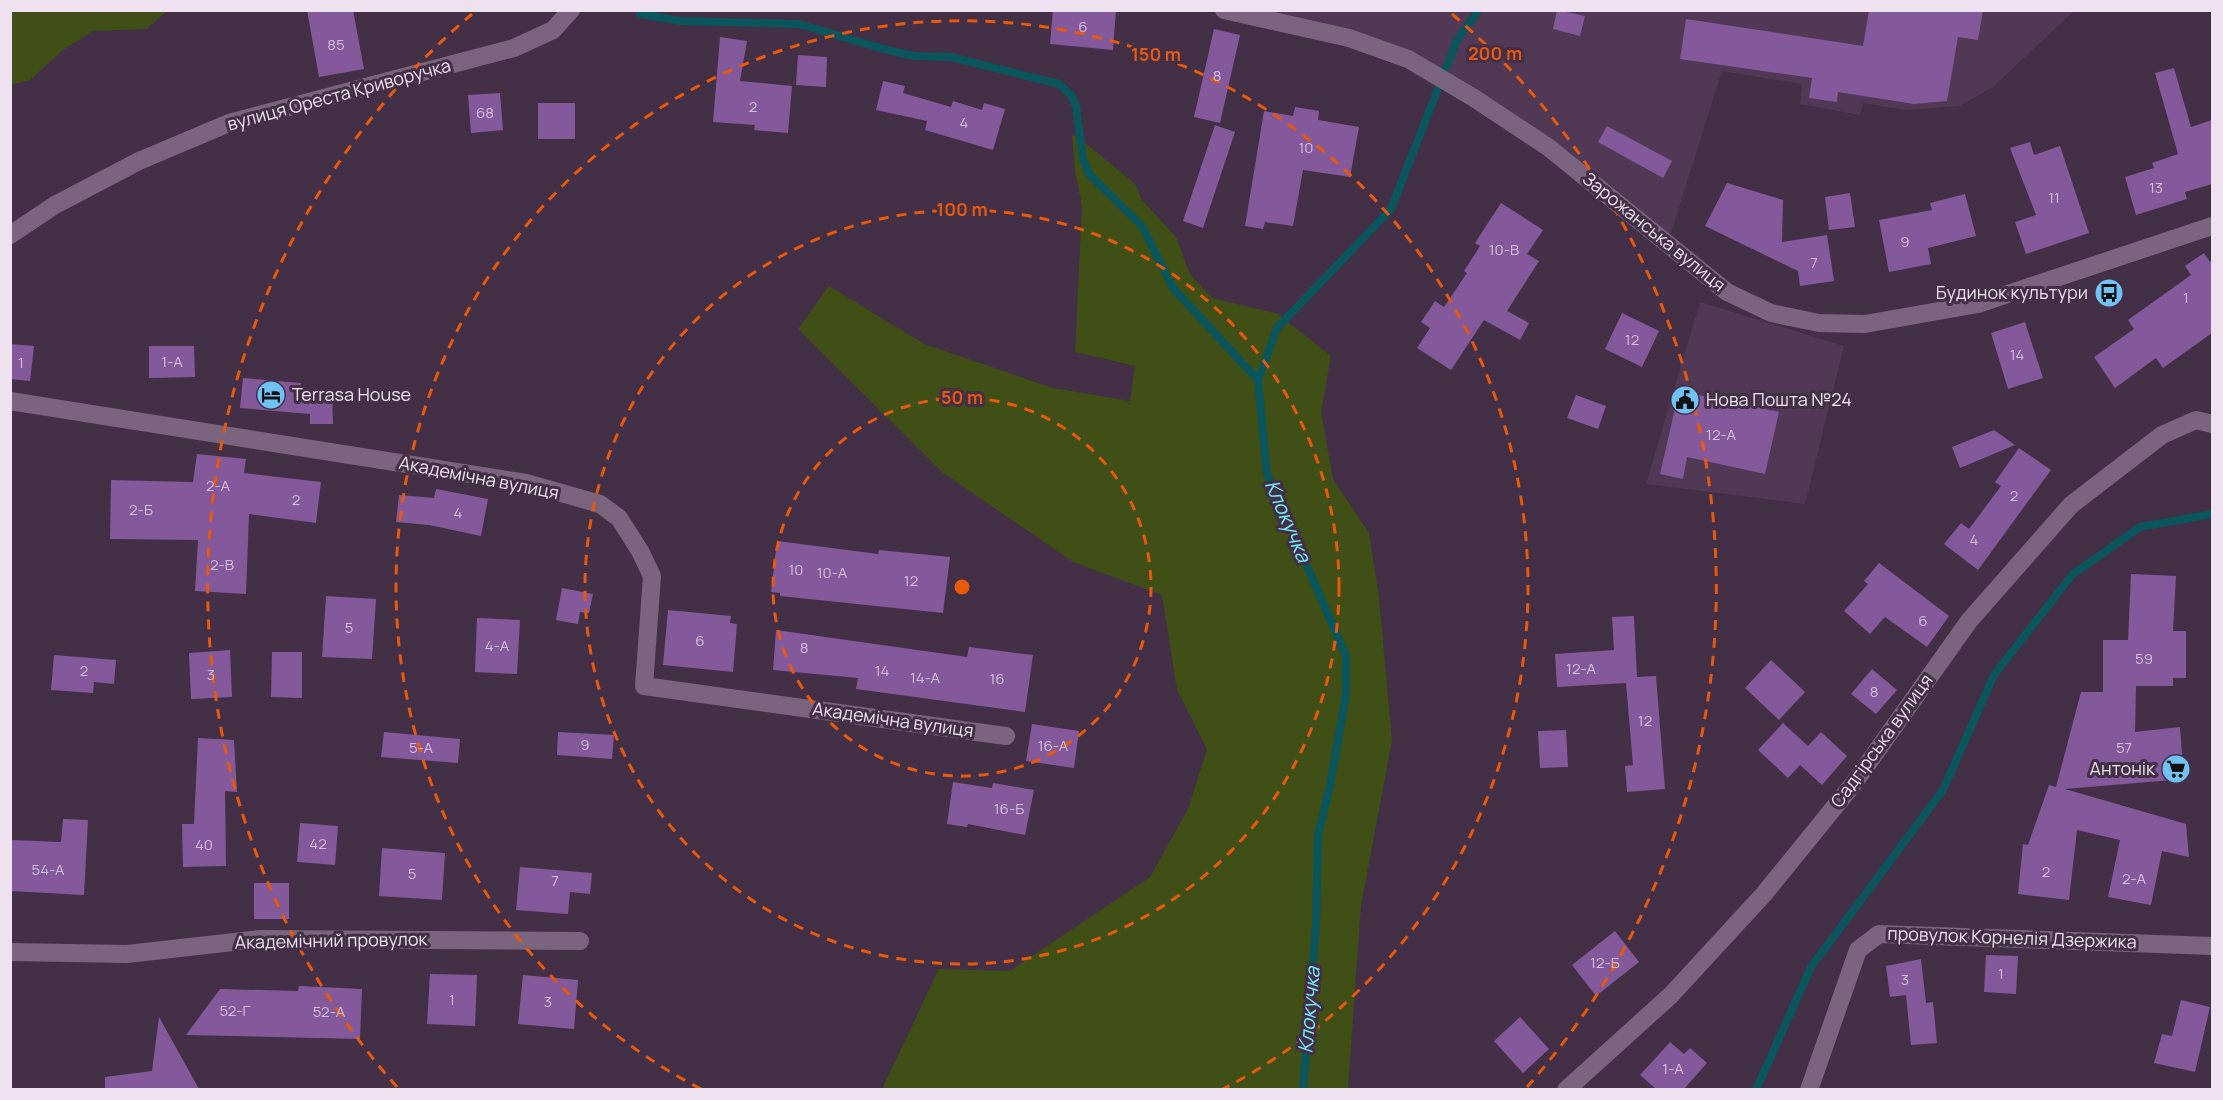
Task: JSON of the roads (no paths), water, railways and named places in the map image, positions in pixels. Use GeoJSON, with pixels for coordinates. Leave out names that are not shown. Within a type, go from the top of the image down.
{"type":"FeatureCollection","features":[{"type":"Feature","properties":{"kind":"street","name":"вулиця Ореста Криворучка"},"geometry":{"type":"LineString","coordinates":[[10,235],[55,206],[139,161],[229,123],[514,48],[553,30],[571,10]]}},
{"type":"Feature","properties":{"kind":"street","name":"Зарожанська вулиця"},"geometry":{"type":"LineString","coordinates":[[1224,10],[1349,38],[1408,59],[1474,98],[1557,154],[1727,292],[1771,313],[1819,323],[1865,324],[1978,304],[2212,226]]}},
{"type":"Feature","properties":{"kind":"street","name":"Академічна вулиця"},"geometry":{"type":"LineString","coordinates":[[10,401],[526,483],[600,504],[619,518],[652,576],[644,686],[1006,736]]}},
{"type":"Feature","properties":{"kind":"street","name":"Садгірська вулиця"},"geometry":{"type":"LineString","coordinates":[[1566,1089],[1671,995],[1764,894],[1854,783],[1969,621],[2071,505],[2162,435],[2196,420],[2212,424]]}},
{"type":"Feature","properties":{"kind":"street","name":"провулок Корнелія Дзержика"},"geometry":{"type":"LineString","coordinates":[[1809,1089],[1858,950],[1879,934],[1968,935],[2212,946]]}},
{"type":"Feature","properties":{"kind":"street","name":"Академічний провулок"},"geometry":{"type":"LineString","coordinates":[[10,952],[127,954],[260,939],[580,941]]}},
{"type":"Feature","properties":{"kind":"waterway","name":"Клокучка"},"geometry":{"type":"LineString","coordinates":[[1303,1090],[1316,924],[1318,835],[1330,786],[1346,694],[1346,656],[1267,474],[1258,380],[1277,328],[1391,209],[1457,40],[1479,10]]}},
{"type":"Feature","properties":{"kind":"waterway"},"geometry":{"type":"LineString","coordinates":[[640,14],[681,21],[799,24],[887,50],[914,56],[951,57],[1059,84],[1071,95],[1076,106],[1083,159],[1089,174],[1142,226],[1173,288],[1258,380]]}},
{"type":"Feature","properties":{"kind":"waterway"},"geometry":{"type":"LineString","coordinates":[[1756,1090],[1811,967],[1943,790],[1994,675],[2072,575],[2140,527],[2212,514]]}},
{"type":"Feature","properties":{"kind":"place","name":"Будинок культури"},"geometry":{"type":"Point","coordinates":[2109,293]}},
{"type":"Feature","properties":{"kind":"place","name":"Terrasa House"},"geometry":{"type":"Point","coordinates":[271,395]}},
{"type":"Feature","properties":{"kind":"place","name":"Нова Пошта №24"},"geometry":{"type":"Point","coordinates":[1685,400]}},
{"type":"Feature","properties":{"kind":"place","name":"Антонік"},"geometry":{"type":"Point","coordinates":[2176,769]}}]}
